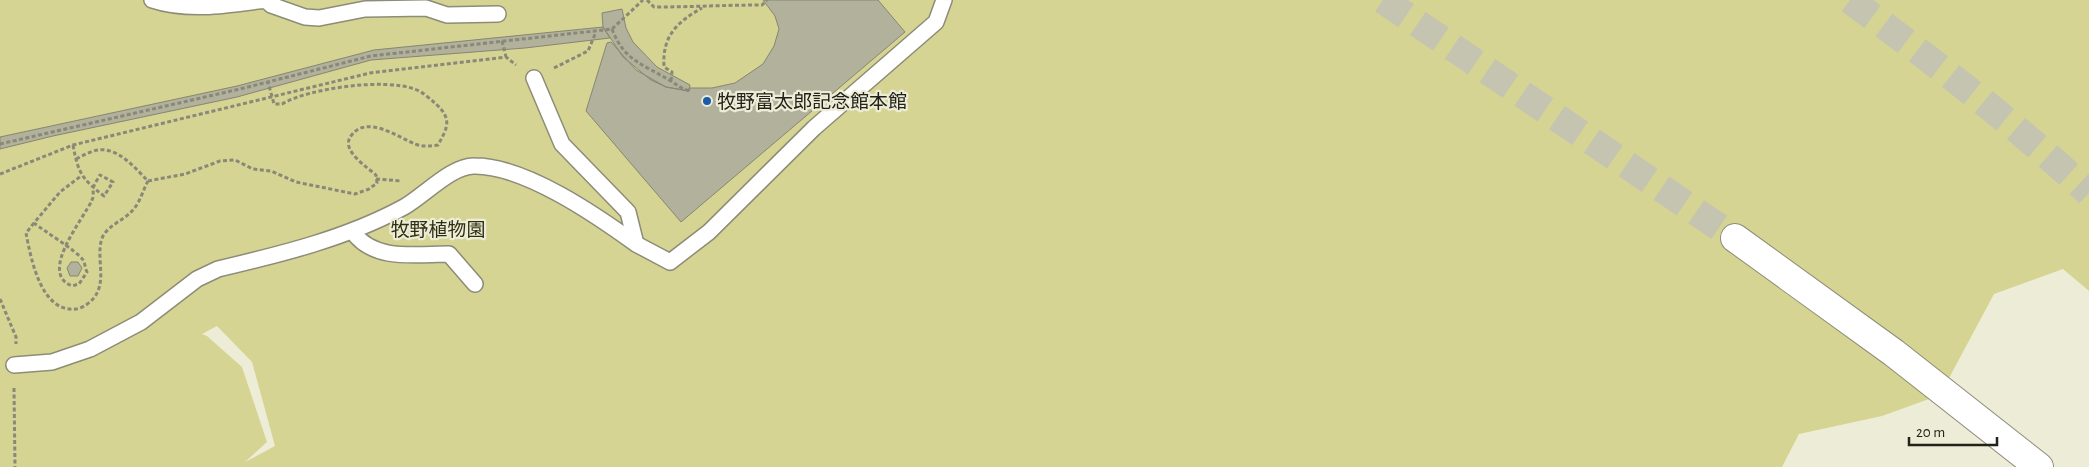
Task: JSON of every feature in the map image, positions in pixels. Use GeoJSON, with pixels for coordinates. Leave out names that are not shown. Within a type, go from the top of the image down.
{"type":"FeatureCollection","features":[{"type":"Feature","properties":{"kind":"highway"},"geometry":{"type":"LineString","coordinates":[[1735,238],[1894,353],[2039,467]]}},
{"type":"Feature","properties":{"kind":"lane"},"geometry":{"type":"LineString","coordinates":[[152,0],[171,6],[203,7],[266,0],[271,5],[305,17],[319,18],[365,9],[426,8],[447,15],[498,14]]}},
{"type":"Feature","properties":{"kind":"lane"},"geometry":{"type":"LineString","coordinates":[[14,365],[52,362],[90,349],[141,322],[197,279],[218,269],[353,232],[428,192],[450,174],[474,165],[510,171],[544,186],[636,244],[670,262],[710,232],[814,128],[936,22],[944,0]]}},
{"type":"Feature","properties":{"kind":"lane"},"geometry":{"type":"LineString","coordinates":[[534,78],[562,144],[628,212],[636,244]]}},
{"type":"Feature","properties":{"kind":"lane"},"geometry":{"type":"LineString","coordinates":[[353,232],[360,242],[384,253],[449,254],[475,284]]}},
{"type":"Feature","properties":{"kind":"path"},"geometry":{"type":"LineString","coordinates":[[0,144],[268,82],[370,56],[612,30],[643,0]]}},
{"type":"Feature","properties":{"kind":"path"},"geometry":{"type":"LineString","coordinates":[[647,0],[654,7],[702,7],[724,4],[762,5],[768,0]]}},
{"type":"Feature","properties":{"kind":"path"},"geometry":{"type":"LineString","coordinates":[[671,81],[672,72],[664,67],[666,40],[673,28],[684,18],[702,7]]}},
{"type":"Feature","properties":{"kind":"path"},"geometry":{"type":"LineString","coordinates":[[612,30],[618,44],[628,56],[637,63],[671,81],[676,86],[689,91]]}},
{"type":"Feature","properties":{"kind":"path"},"geometry":{"type":"LineString","coordinates":[[502,41],[506,57],[534,78],[588,51],[596,31]]}},
{"type":"Feature","properties":{"kind":"path"},"geometry":{"type":"LineString","coordinates":[[0,174],[73,145],[370,73],[506,57]]}},
{"type":"Feature","properties":{"kind":"path"},"geometry":{"type":"LineString","coordinates":[[148,180],[185,174],[220,161],[236,160],[253,169],[271,171],[296,182],[355,194],[369,190],[377,183],[376,175],[352,154],[348,144],[349,138],[356,130],[372,128],[392,132],[416,144],[426,146],[438,145],[448,123],[444,112],[430,98],[416,89],[401,86],[348,85],[282,104],[274,104],[268,82]]}},
{"type":"Feature","properties":{"kind":"path"},"geometry":{"type":"LineString","coordinates":[[34,223],[66,247],[82,259],[87,272],[79,284],[72,286],[62,280],[59,274],[59,265],[66,247],[93,198],[94,188],[100,175],[113,182],[104,196],[94,188],[81,176],[73,145]]}},
{"type":"Feature","properties":{"kind":"path"},"geometry":{"type":"LineString","coordinates":[[76,159],[96,150],[112,151],[128,161],[148,180]]}},
{"type":"Feature","properties":{"kind":"path"},"geometry":{"type":"LineString","coordinates":[[81,176],[60,192],[26,233],[30,256],[46,292],[55,303],[66,310],[80,308],[97,293],[101,242],[104,234],[133,210],[148,180]]}},
{"type":"Feature","properties":{"kind":"green space","name":"牧野植物園"},"geometry":{"type":"Polygon","coordinates":[[[0,0],[2089,0],[2089,291],[2063,269],[1994,294],[1940,395],[1882,416],[1799,434],[1782,467],[0,467],[0,0]],[[217,326],[202,334],[207,336],[242,367],[267,442],[245,462],[275,446],[252,362],[217,326]]]}},
{"type":"Feature","properties":{"kind":"building","name":"牧野富太郎記念館本館"},"geometry":{"type":"Polygon","coordinates":[[[763,0],[878,0],[905,32],[681,222],[586,111],[607,43],[611,42],[636,70],[666,87],[689,91],[689,88],[712,88],[735,83],[763,64],[774,46],[779,29],[775,16],[763,0]]]}},
{"type":"Feature","properties":{"kind":"building"},"geometry":{"type":"Polygon","coordinates":[[[622,9],[626,28],[633,42],[657,67],[690,85],[689,91],[666,87],[651,80],[623,57],[603,27],[602,13],[622,9]]]}},
{"type":"Feature","properties":{"kind":"building"},"geometry":{"type":"Polygon","coordinates":[[[603,27],[610,38],[525,48],[371,60],[237,97],[0,149],[0,137],[237,86],[374,50],[603,27]]]}},
{"type":"Feature","properties":{"kind":"building"},"geometry":{"type":"Polygon","coordinates":[[[71,262],[78,262],[82,268],[78,276],[70,276],[67,268],[71,262]]]}},
{"type":"Feature","properties":{"kind":"tunnel"},"geometry":{"type":"LineString","coordinates":[[1383,0],[1735,238]]}},
{"type":"Feature","properties":{"kind":"tunnel"},"geometry":{"type":"LineString","coordinates":[[1850,0],[1973,93],[2089,193]]}},
{"type":"Feature","properties":{"kind":"place","name":"牧野富太郎記念館本館"},"geometry":{"type":"Point","coordinates":[707,101]}}]}
